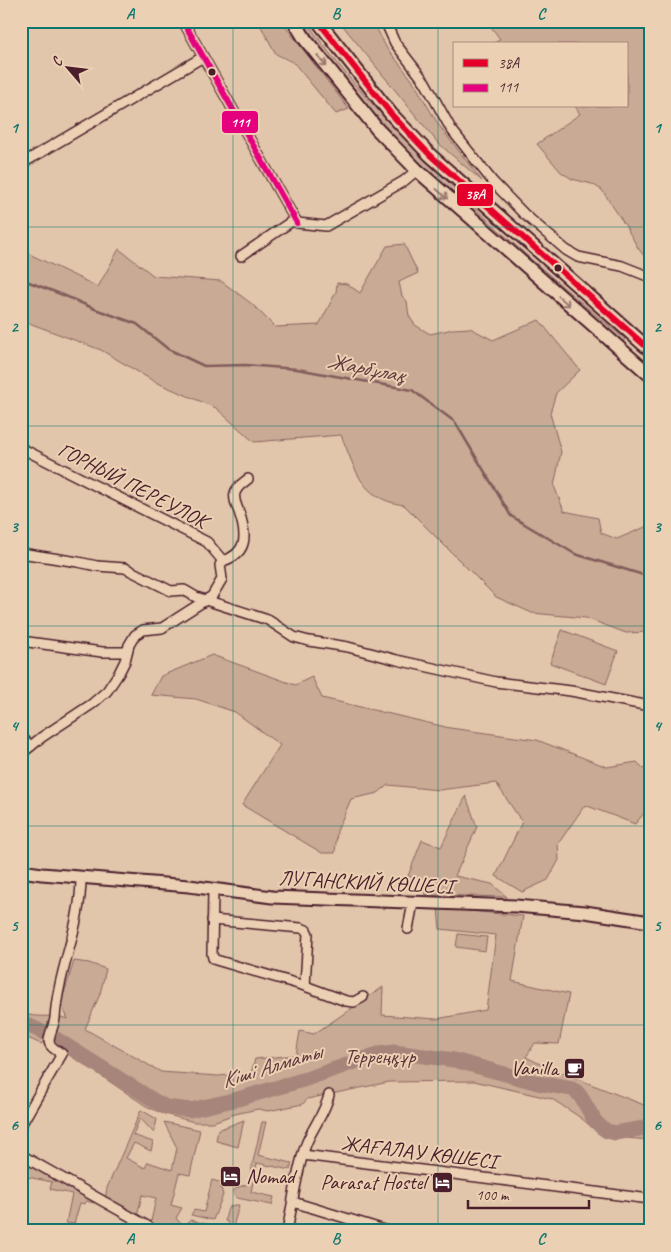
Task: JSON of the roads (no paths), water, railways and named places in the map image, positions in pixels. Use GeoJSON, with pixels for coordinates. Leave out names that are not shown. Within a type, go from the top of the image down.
{"type":"FeatureCollection","features":[{"type":"Feature","properties":{"kind":"main road"},"geometry":{"type":"LineString","coordinates":[[294,21],[305,40],[377,129],[417,170],[650,375]]}},
{"type":"Feature","properties":{"kind":"main road"},"geometry":{"type":"LineString","coordinates":[[318,21],[391,114],[430,155],[650,350]]}},
{"type":"Feature","properties":{"kind":"street"},"geometry":{"type":"LineString","coordinates":[[183,21],[297,223],[326,226],[404,181],[417,170]]}},
{"type":"Feature","properties":{"kind":"street"},"geometry":{"type":"LineString","coordinates":[[385,21],[395,43],[424,82],[451,129],[493,182],[524,214],[566,250],[578,256],[624,266],[650,277]]}},
{"type":"Feature","properties":{"kind":"street"},"geometry":{"type":"LineString","coordinates":[[21,164],[203,57]]}},
{"type":"Feature","properties":{"kind":"street"},"geometry":{"type":"LineString","coordinates":[[241,256],[295,220]]}},
{"type":"Feature","properties":{"kind":"street","name":"ГОРНЫЙ ПЕРЕУЛОК"},"geometry":{"type":"LineString","coordinates":[[21,448],[207,542],[223,561]]}},
{"type":"Feature","properties":{"kind":"street"},"geometry":{"type":"LineString","coordinates":[[21,754],[92,704],[107,691],[125,661],[126,652],[135,634],[144,630],[162,628],[212,596],[222,579],[220,565],[223,561],[240,552],[242,547],[243,523],[234,500],[235,492],[240,484],[248,478]]}},
{"type":"Feature","properties":{"kind":"street"},"geometry":{"type":"LineString","coordinates":[[21,553],[97,566],[120,566],[171,591],[184,590],[206,600],[268,620],[294,637],[309,641],[341,645],[397,660],[496,682],[571,691],[650,706]]}},
{"type":"Feature","properties":{"kind":"street"},"geometry":{"type":"LineString","coordinates":[[21,641],[102,652],[126,652]]}},
{"type":"Feature","properties":{"kind":"street"},"geometry":{"type":"LineString","coordinates":[[21,737],[31,746]]}},
{"type":"Feature","properties":{"kind":"street","name":"ЛУГАНСКИЙ КӨШЕСІ"},"geometry":{"type":"LineString","coordinates":[[21,871],[213,889],[272,897],[516,906],[585,912],[650,922]]}},
{"type":"Feature","properties":{"kind":"street"},"geometry":{"type":"LineString","coordinates":[[21,1125],[62,1054],[52,1047],[51,1035],[57,996],[76,925],[81,878]]}},
{"type":"Feature","properties":{"kind":"street"},"geometry":{"type":"LineString","coordinates":[[213,889],[213,958],[305,986],[346,1001],[354,1002],[363,997]]}},
{"type":"Feature","properties":{"kind":"street"},"geometry":{"type":"LineString","coordinates":[[408,929],[413,903]]}},
{"type":"Feature","properties":{"kind":"street"},"geometry":{"type":"LineString","coordinates":[[212,920],[302,928],[306,930],[308,934],[305,986]]}},
{"type":"Feature","properties":{"kind":"street"},"geometry":{"type":"LineString","coordinates":[[287,1231],[303,1155],[310,1135],[325,1109],[329,1095]]}},
{"type":"Feature","properties":{"kind":"street"},"geometry":{"type":"LineString","coordinates":[[21,1154],[149,1227]]}},
{"type":"Feature","properties":{"kind":"street","name":"ЖАҒАЛАУ КӨШЕСІ"},"geometry":{"type":"LineString","coordinates":[[303,1155],[650,1199]]}},
{"type":"Feature","properties":{"kind":"street"},"geometry":{"type":"LineString","coordinates":[[293,1202],[388,1231]]}},
{"type":"Feature","properties":{"kind":"waterway","name":"Жарбұлақ"},"geometry":{"type":"LineString","coordinates":[[21,279],[137,324],[168,349],[204,366],[246,365],[297,369],[412,390],[455,422],[511,516],[575,554],[650,577]]}},
{"type":"Feature","properties":{"kind":"waterway","name":"Кіші Алматы"},"geometry":{"type":"LineString","coordinates":[[21,1022],[53,1037],[166,1107],[190,1110],[238,1099],[306,1079],[378,1054],[394,1052],[454,1060],[538,1083],[572,1089],[581,1097],[595,1121],[607,1131],[615,1133],[650,1127]]}},
{"type":"Feature","properties":{"kind":"place","name":"Vanilla"},"geometry":{"type":"Point","coordinates":[574,1068]}},
{"type":"Feature","properties":{"kind":"place","name":"Nomad"},"geometry":{"type":"Point","coordinates":[230,1176]}},
{"type":"Feature","properties":{"kind":"place","name":"Parasat Hostel"},"geometry":{"type":"Point","coordinates":[442,1182]}},
{"type":"Feature","properties":{"kind":"park label","name":"Терреңқұр"},"geometry":{"type":"Point","coordinates":[380,1056]}}]}
